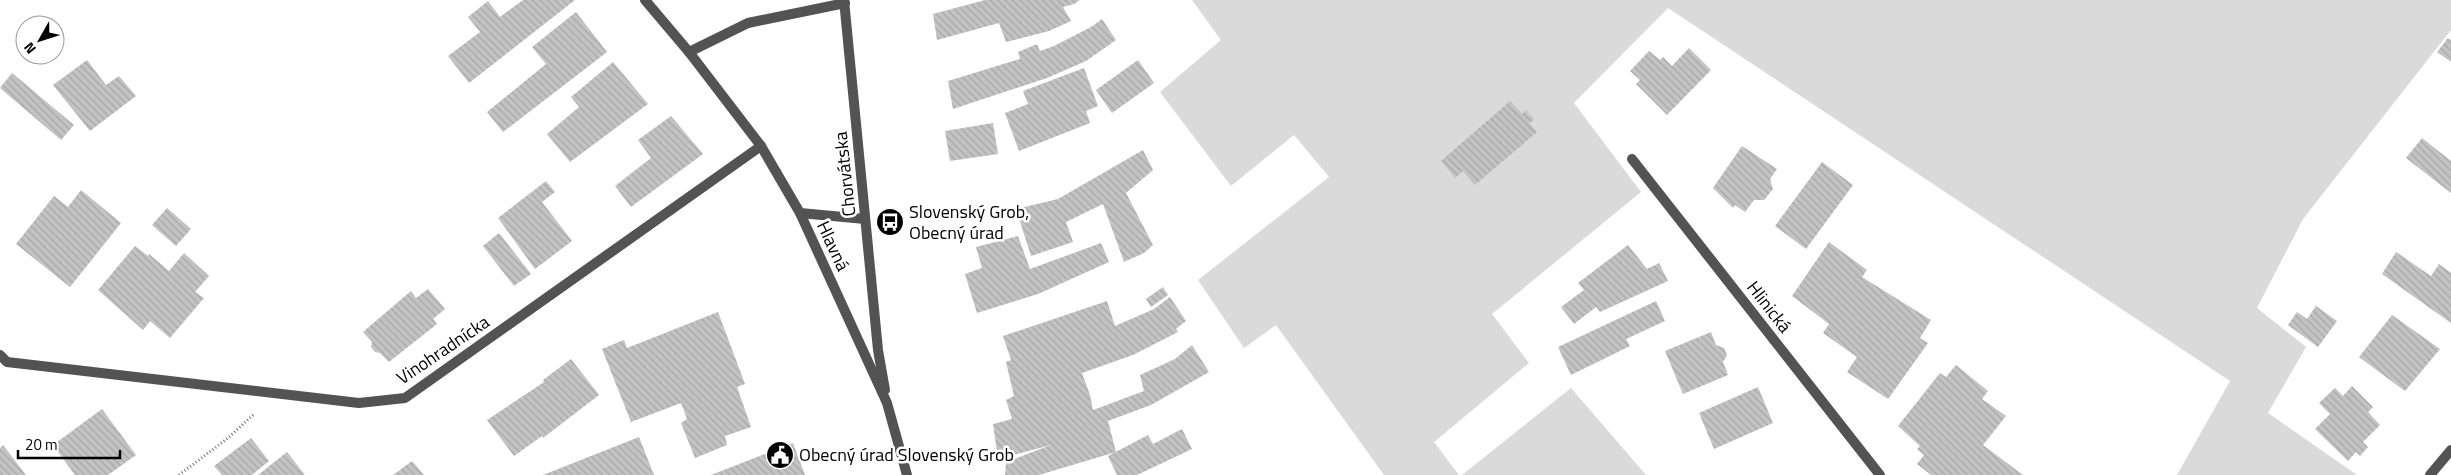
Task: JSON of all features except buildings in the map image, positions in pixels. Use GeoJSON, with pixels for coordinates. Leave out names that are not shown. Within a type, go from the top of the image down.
{"type":"FeatureCollection","features":[{"type":"Feature","properties":{"kind":"street","name":"Hlavná"},"geometry":{"type":"LineString","coordinates":[[646,0],[689,52],[761,146],[800,213],[887,403],[907,475]]}},
{"type":"Feature","properties":{"kind":"street"},"geometry":{"type":"LineString","coordinates":[[689,52],[748,23],[844,2]]}},
{"type":"Feature","properties":{"kind":"street","name":"Chorvátska"},"geometry":{"type":"LineString","coordinates":[[844,2],[878,350],[887,403]]}},
{"type":"Feature","properties":{"kind":"street","name":"Vinohradnícka"},"geometry":{"type":"LineString","coordinates":[[2,361],[359,403],[405,398],[761,146]]}},
{"type":"Feature","properties":{"kind":"street","name":"Hlinická"},"geometry":{"type":"LineString","coordinates":[[1632,159],[1880,475]]}},
{"type":"Feature","properties":{"kind":"street"},"geometry":{"type":"LineString","coordinates":[[800,213],[865,219]]}},
{"type":"Feature","properties":{"kind":"street"},"geometry":{"type":"LineString","coordinates":[[2430,475],[2451,450]]}},
{"type":"Feature","properties":{"kind":"path"},"geometry":{"type":"LineString","coordinates":[[179,475],[228,438],[265,404],[268,392]]}},
{"type":"Feature","properties":{"kind":"shaded area"},"geometry":{"type":"Polygon","coordinates":[[[1192,0],[2451,0],[2451,30],[2303,219],[2257,308],[2306,347],[2268,413],[2357,475],[2177,475],[2230,381],[1668,8],[1574,103],[1641,192],[1492,314],[1529,363],[1434,442],[1459,475],[1384,475],[1276,325],[1244,348],[1198,280],[1329,177],[1294,135],[1231,186],[1160,92],[1221,40],[1192,0]]]}},
{"type":"Feature","properties":{"kind":"shaded area"},"geometry":{"type":"Polygon","coordinates":[[[1571,388],[1646,475],[1462,475],[1571,388]]]}},
{"type":"Feature","properties":{"kind":"place","name":"Slovenský Grob, Obecný úrad"},"geometry":{"type":"Point","coordinates":[890,222]}},
{"type":"Feature","properties":{"kind":"place","name":"Obecný úrad Slovenský Grob"},"geometry":{"type":"Point","coordinates":[780,455]}}]}
